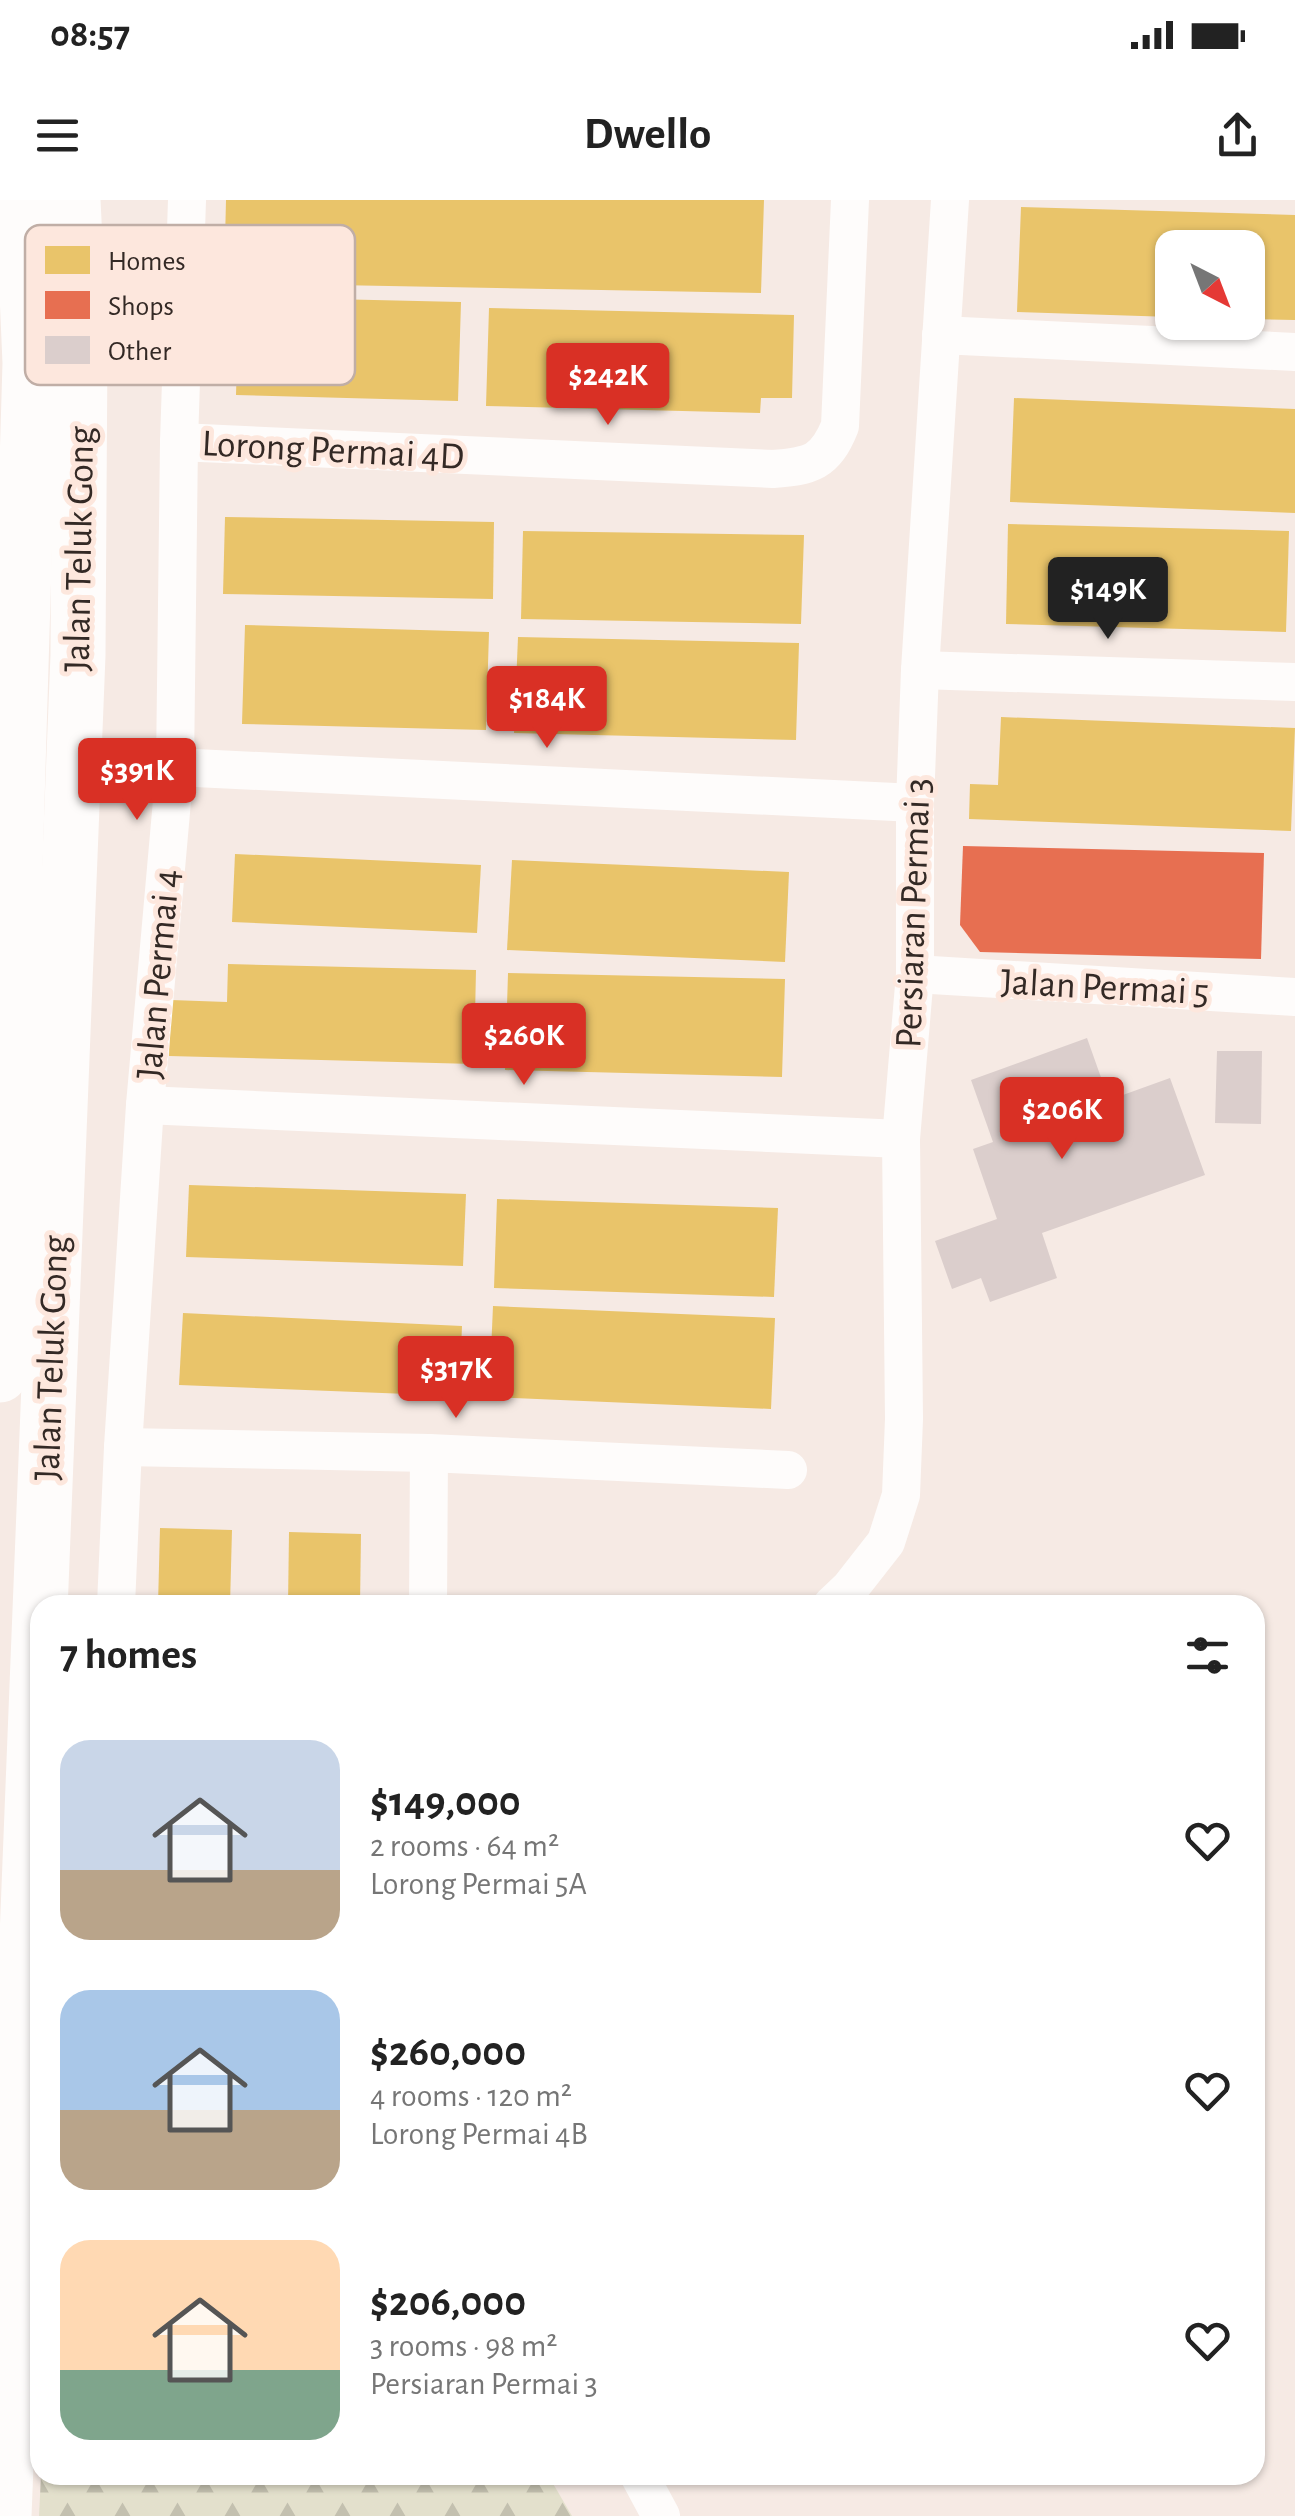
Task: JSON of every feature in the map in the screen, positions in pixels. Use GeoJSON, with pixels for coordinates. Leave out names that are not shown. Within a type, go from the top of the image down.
{"type":"FeatureCollection","features":[{"type":"Feature","properties":{"kind":"main road","name":"Jalan Teluk Gong"},"geometry":{"type":"LineString","coordinates":[[23,200],[25,247]]}},
{"type":"Feature","properties":{"kind":"main road","name":"Jalan Teluk Gong"},"geometry":{"type":"LineString","coordinates":[[73,200],[74,225]]}},
{"type":"Feature","properties":{"kind":"main road","name":"Jalan Teluk Gong"},"geometry":{"type":"LineString","coordinates":[[0,1375],[29,385]]}},
{"type":"Feature","properties":{"kind":"main road","name":"Jalan Teluk Gong"},"geometry":{"type":"LineString","coordinates":[[48,1595],[78,655],[80,385]]}},
{"type":"Feature","properties":{"kind":"main road","name":"Jalan Teluk Gong"},"geometry":{"type":"LineString","coordinates":[[4,2516],[30,2143]]}},
{"type":"Feature","properties":{"kind":"street","name":"Jalan Permai 4"},"geometry":{"type":"LineString","coordinates":[[186,225],[187,200]]}},
{"type":"Feature","properties":{"kind":"street","name":"Lorong Permai 4D"},"geometry":{"type":"LineString","coordinates":[[179,442],[796,468],[831,448],[840,426],[850,200]]}},
{"type":"Feature","properties":{"kind":"street","name":"Persiaran Permai 3"},"geometry":{"type":"LineString","coordinates":[[843,1595],[886,1542],[901,1495],[901,1139],[915,974],[920,670],[950,200]]}},
{"type":"Feature","properties":{"kind":"street"},"geometry":{"type":"LineString","coordinates":[[941,335],[1295,352]]}},
{"type":"Feature","properties":{"kind":"street","name":"Jalan Permai 4"},"geometry":{"type":"LineString","coordinates":[[116,1595],[122,1447],[145,1105],[176,768],[181,385]]}},
{"type":"Feature","properties":{"kind":"street"},"geometry":{"type":"LineString","coordinates":[[920,670],[1295,682]]}},
{"type":"Feature","properties":{"kind":"street"},"geometry":{"type":"LineString","coordinates":[[176,768],[916,803]]}},
{"type":"Feature","properties":{"kind":"street","name":"Jalan Permai 5"},"geometry":{"type":"LineString","coordinates":[[915,974],[1295,997]]}},
{"type":"Feature","properties":{"kind":"street"},"geometry":{"type":"LineString","coordinates":[[145,1105],[901,1139]]}},
{"type":"Feature","properties":{"kind":"street"},"geometry":{"type":"LineString","coordinates":[[122,1447],[429,1453],[788,1470]]}},
{"type":"Feature","properties":{"kind":"street"},"geometry":{"type":"LineString","coordinates":[[428,1595],[429,1453]]}},
{"type":"Feature","properties":{"kind":"street"},"geometry":{"type":"LineString","coordinates":[[645,2485],[662,2516]]}},
{"type":"Feature","properties":{"kind":"green space"},"geometry":{"type":"Polygon","coordinates":[[[41,2485],[554,2485],[572,2516],[39,2516],[41,2485]]]}},
{"type":"Feature","properties":{"kind":"building: Homes"},"geometry":{"type":"Polygon","coordinates":[[[226,200],[764,200],[761,293],[355,285],[355,225],[225,225],[226,200]]]}},
{"type":"Feature","properties":{"kind":"building: Homes"},"geometry":{"type":"Polygon","coordinates":[[[1021,207],[1295,215],[1295,320],[1265,319],[1265,230],[1155,230],[1155,316],[1017,312],[1021,207]]]}},
{"type":"Feature","properties":{"kind":"building: Homes"},"geometry":{"type":"Polygon","coordinates":[[[355,300],[461,302],[458,401],[236,395],[236,385],[355,385],[355,300]]]}},
{"type":"Feature","properties":{"kind":"building: Homes"},"geometry":{"type":"Polygon","coordinates":[[[489,308],[794,315],[792,398],[761,398],[760,413],[486,406],[489,308]]]}},
{"type":"Feature","properties":{"kind":"building: Homes"},"geometry":{"type":"Polygon","coordinates":[[[1014,398],[1295,409],[1295,513],[1010,502],[1014,398]]]}},
{"type":"Feature","properties":{"kind":"building: Homes"},"geometry":{"type":"Polygon","coordinates":[[[225,517],[494,522],[493,599],[223,594],[225,517]]]}},
{"type":"Feature","properties":{"kind":"building: Homes"},"geometry":{"type":"Polygon","coordinates":[[[1008,524],[1289,531],[1286,632],[1006,624],[1008,524]]]}},
{"type":"Feature","properties":{"kind":"building: Homes"},"geometry":{"type":"Polygon","coordinates":[[[523,531],[804,535],[801,624],[521,619],[523,531]]]}},
{"type":"Feature","properties":{"kind":"building: Homes"},"geometry":{"type":"Polygon","coordinates":[[[245,625],[489,632],[486,730],[242,724],[245,625]]]}},
{"type":"Feature","properties":{"kind":"building: Homes"},"geometry":{"type":"Polygon","coordinates":[[[518,637],[799,643],[796,740],[514,733],[518,637]]]}},
{"type":"Feature","properties":{"kind":"building: Homes"},"geometry":{"type":"Polygon","coordinates":[[[1001,717],[1295,728],[1291,831],[969,819],[970,784],[998,785],[1001,717]]]}},
{"type":"Feature","properties":{"kind":"building: Homes"},"geometry":{"type":"Polygon","coordinates":[[[235,854],[481,865],[477,933],[232,922],[235,854]]]}},
{"type":"Feature","properties":{"kind":"building: Homes"},"geometry":{"type":"Polygon","coordinates":[[[512,860],[789,872],[785,962],[507,950],[512,860]]]}},
{"type":"Feature","properties":{"kind":"building: Homes"},"geometry":{"type":"Polygon","coordinates":[[[228,964],[476,970],[474,1064],[169,1056],[171,1000],[227,1002],[228,964]]]}},
{"type":"Feature","properties":{"kind":"building: Homes"},"geometry":{"type":"Polygon","coordinates":[[[508,973],[785,979],[782,1077],[505,1070],[508,973]]]}},
{"type":"Feature","properties":{"kind":"building: Homes"},"geometry":{"type":"Polygon","coordinates":[[[189,1185],[466,1194],[463,1266],[186,1257],[189,1185]]]}},
{"type":"Feature","properties":{"kind":"building: Homes"},"geometry":{"type":"Polygon","coordinates":[[[497,1199],[778,1208],[774,1297],[494,1288],[497,1199]]]}},
{"type":"Feature","properties":{"kind":"building: Homes"},"geometry":{"type":"Polygon","coordinates":[[[493,1306],[775,1318],[771,1409],[489,1397],[493,1306]]]}},
{"type":"Feature","properties":{"kind":"building: Homes"},"geometry":{"type":"Polygon","coordinates":[[[183,1313],[462,1326],[459,1396],[179,1385],[183,1313]]]}},
{"type":"Feature","properties":{"kind":"building: Homes"},"geometry":{"type":"Polygon","coordinates":[[[160,1528],[232,1530],[230,1595],[158,1595],[160,1528]]]}},
{"type":"Feature","properties":{"kind":"building: Homes"},"geometry":{"type":"Polygon","coordinates":[[[289,1532],[361,1534],[360,1595],[288,1595],[289,1532]]]}},
{"type":"Feature","properties":{"kind":"building: Shops"},"geometry":{"type":"Polygon","coordinates":[[[963,846],[1264,853],[1261,959],[980,952],[960,925],[963,846]]]}},
{"type":"Feature","properties":{"kind":"building: Other"},"geometry":{"type":"Polygon","coordinates":[[[1087,1038],[1109,1100],[1170,1078],[1205,1175],[1042,1233],[1057,1278],[990,1302],[981,1278],[952,1289],[935,1241],[997,1219],[973,1149],[993,1142],[971,1080],[1087,1038]]]}},
{"type":"Feature","properties":{"kind":"building: Other"},"geometry":{"type":"Polygon","coordinates":[[[1217,1051],[1262,1051],[1261,1124],[1215,1123],[1217,1051]]]}}]}
